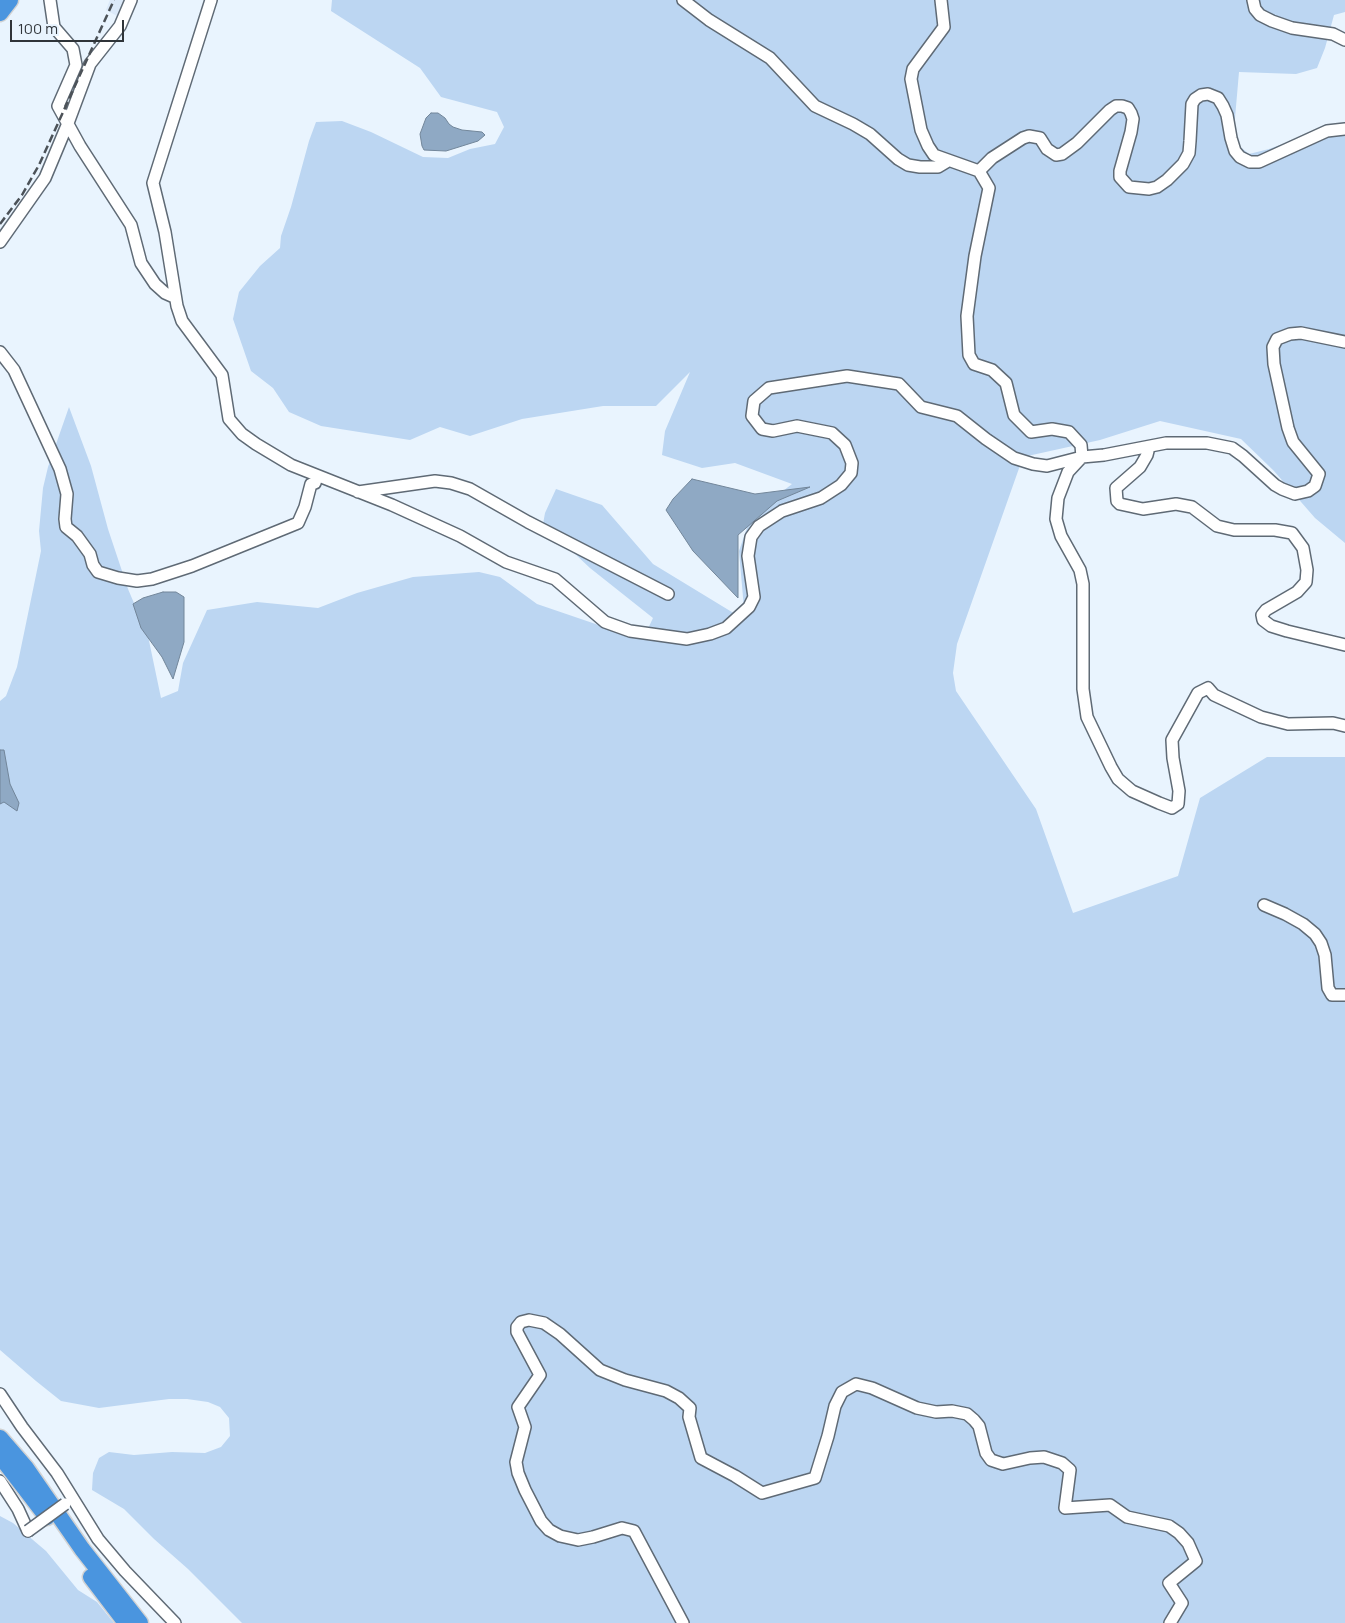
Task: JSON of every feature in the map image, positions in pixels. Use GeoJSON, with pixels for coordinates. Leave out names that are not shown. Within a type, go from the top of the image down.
{"type":"FeatureCollection","features":[{"type":"Feature","properties":{"kind":"highway"},"geometry":{"type":"LineString","coordinates":[[0,13],[10,0]]}},
{"type":"Feature","properties":{"kind":"highway"},"geometry":{"type":"LineString","coordinates":[[0,1438],[26,1468],[82,1549],[140,1623]]}},
{"type":"Feature","properties":{"kind":"highway"},"geometry":{"type":"LineString","coordinates":[[0,1456],[126,1623]]}},
{"type":"Feature","properties":{"kind":"street"},"geometry":{"type":"LineString","coordinates":[[50,0],[54,28],[73,49],[76,65],[58,106],[80,146],[131,225],[141,263],[155,284],[165,293],[174,297]]}},
{"type":"Feature","properties":{"kind":"street"},"geometry":{"type":"LineString","coordinates":[[0,242],[45,178],[90,64],[120,26],[131,0]]}},
{"type":"Feature","properties":{"kind":"street"},"geometry":{"type":"LineString","coordinates":[[210,0],[153,184],[165,232],[174,297],[182,321],[222,375],[229,419],[242,434],[291,465],[392,505],[460,536],[506,562],[555,579],[605,622],[630,631],[687,639],[726,628],[749,608],[754,597],[748,556],[751,537],[759,526],[782,511],[821,498],[841,484],[851,473],[852,463],[848,451],[840,439],[832,433],[797,426],[773,431],[762,429],[752,416],[754,402],[769,388],[847,376],[898,384],[922,407],[957,416],[986,440],[1014,458],[1047,466],[1082,457],[1104,455],[1166,443],[1207,443],[1232,448],[1282,490],[1295,494],[1308,491],[1315,486],[1319,474],[1294,442],[1288,428],[1274,364],[1273,347],[1277,339],[1290,334],[1301,333],[1345,342]]}},
{"type":"Feature","properties":{"kind":"street"},"geometry":{"type":"LineString","coordinates":[[683,0],[709,20],[770,58],[815,106],[870,134],[898,159],[908,165],[920,168],[938,167],[948,161]]}},
{"type":"Feature","properties":{"kind":"street"},"geometry":{"type":"LineString","coordinates":[[941,0],[944,27],[914,69],[911,79],[922,130],[928,146],[934,154],[948,161],[979,171],[987,182],[989,193],[975,256],[967,316],[969,355],[974,364],[992,370],[1006,383],[1014,416],[1031,432],[1052,429],[1069,432],[1081,445],[1082,457],[1068,472],[1058,498],[1056,519],[1061,536],[1080,570],[1083,584],[1083,689],[1087,717],[1111,767],[1118,779],[1132,791],[1172,808],[1178,804],[1172,740],[1198,693],[1208,688],[1214,695],[1261,717],[1288,724],[1333,722],[1345,726]]}},
{"type":"Feature","properties":{"kind":"street"},"geometry":{"type":"LineString","coordinates":[[1253,0],[1255,9],[1260,15],[1272,21],[1292,28],[1333,34],[1345,40]]}},
{"type":"Feature","properties":{"kind":"street"},"geometry":{"type":"LineString","coordinates":[[979,171],[992,158],[1023,138],[1030,136],[1040,138],[1047,149],[1056,156],[1062,154],[1077,143],[1110,110],[1116,106],[1122,106],[1128,108],[1133,118],[1120,177],[1129,187],[1149,189],[1157,187],[1183,164],[1188,153],[1190,141],[1192,104],[1201,95],[1208,94],[1218,98],[1223,106],[1227,115],[1235,151],[1240,157],[1250,162],[1259,162],[1327,131],[1345,130]]}},
{"type":"Feature","properties":{"kind":"street"},"geometry":{"type":"LineString","coordinates":[[0,352],[14,370],[60,469],[67,494],[66,527],[77,536],[90,554],[98,572],[137,582],[152,579],[192,566],[298,523],[306,507],[311,484],[315,483],[317,476]]}},
{"type":"Feature","properties":{"kind":"street"},"geometry":{"type":"LineString","coordinates":[[1149,447],[1140,467],[1116,488],[1117,501],[1120,504],[1142,509],[1176,504],[1192,508],[1217,526],[1234,530],[1276,530],[1292,533],[1303,545],[1307,570],[1306,582],[1297,592],[1266,610],[1262,615],[1263,620],[1271,626],[1287,631],[1345,645]]}},
{"type":"Feature","properties":{"kind":"street"},"geometry":{"type":"LineString","coordinates":[[356,492],[435,481],[451,483],[470,489],[528,522],[668,594]]}},
{"type":"Feature","properties":{"kind":"street"},"geometry":{"type":"LineString","coordinates":[[1264,905],[1304,924],[1315,934],[1322,943],[1325,955],[1328,988],[1332,995],[1345,995]]}},
{"type":"Feature","properties":{"kind":"street"},"geometry":{"type":"LineString","coordinates":[[683,1623],[634,1531],[622,1528],[578,1540],[560,1536],[548,1530],[541,1521],[525,1490],[516,1462],[525,1427],[518,1407],[540,1375],[517,1332],[517,1327],[522,1322],[529,1320],[544,1323],[560,1334],[600,1370],[625,1380],[666,1391],[679,1398],[690,1408],[689,1417],[701,1458],[762,1493],[815,1478],[835,1406],[842,1392],[856,1384],[872,1388],[917,1408],[936,1412],[952,1411],[968,1414],[979,1426],[986,1453],[991,1460],[1003,1464],[1044,1457],[1062,1463],[1070,1470],[1065,1508],[1110,1505],[1127,1517],[1169,1526],[1179,1533],[1188,1543],[1196,1560],[1169,1583],[1182,1603],[1170,1623]]}},
{"type":"Feature","properties":{"kind":"street"},"geometry":{"type":"LineString","coordinates":[[0,1394],[22,1428],[57,1473],[68,1501],[125,1572],[175,1623]]}},
{"type":"Feature","properties":{"kind":"street"},"geometry":{"type":"LineString","coordinates":[[0,1481],[18,1509],[28,1531],[68,1501]]}},
{"type":"Feature","properties":{"kind":"shaded area"},"geometry":{"type":"Polygon","coordinates":[[[110,0],[124,0],[117,16],[106,10],[110,0]]]}},
{"type":"Feature","properties":{"kind":"shaded area"},"geometry":{"type":"Polygon","coordinates":[[[332,0],[1345,0],[1345,12],[1334,15],[1325,48],[1317,68],[1296,74],[1239,72],[1233,141],[1249,154],[1269,149],[1324,129],[1345,133],[1345,543],[1315,518],[1274,471],[1241,439],[1160,421],[1100,440],[1023,457],[957,644],[953,673],[956,691],[1036,809],[1073,913],[1178,876],[1200,798],[1267,757],[1345,757],[1345,1623],[242,1623],[124,1509],[92,1490],[93,1473],[99,1458],[109,1452],[134,1455],[172,1452],[205,1453],[221,1447],[230,1436],[229,1418],[220,1407],[208,1402],[187,1399],[169,1399],[99,1408],[61,1401],[0,1350],[0,701],[6,696],[17,667],[41,551],[39,531],[43,488],[48,467],[69,407],[91,466],[108,529],[128,589],[148,636],[161,698],[178,691],[183,663],[207,610],[257,602],[318,608],[357,593],[413,577],[479,572],[500,577],[537,604],[619,632],[645,635],[653,618],[590,568],[543,524],[545,513],[556,489],[602,505],[653,564],[745,620],[739,551],[751,516],[792,484],[735,463],[702,468],[662,455],[665,431],[690,372],[656,406],[603,406],[522,419],[470,436],[440,427],[410,440],[321,426],[289,412],[273,388],[251,371],[233,319],[239,292],[260,266],[280,248],[281,236],[316,122],[342,121],[371,132],[423,157],[448,158],[470,149],[495,144],[504,127],[497,112],[441,97],[420,68],[331,11],[332,0]]]}},
{"type":"Feature","properties":{"kind":"shaded area"},"geometry":{"type":"Polygon","coordinates":[[[431,113],[438,113],[453,127],[482,132],[485,135],[478,141],[446,151],[424,150],[420,134],[426,118],[431,113]]]}},
{"type":"Feature","properties":{"kind":"shaded area"},"geometry":{"type":"Polygon","coordinates":[[[692,479],[755,494],[810,487],[777,501],[738,535],[738,598],[693,551],[666,510],[673,499],[692,479]]]}},
{"type":"Feature","properties":{"kind":"shaded area"},"geometry":{"type":"Polygon","coordinates":[[[163,592],[176,592],[184,597],[184,642],[173,679],[162,657],[141,628],[133,604],[143,598],[163,592]]]}},
{"type":"Feature","properties":{"kind":"shaded area"},"geometry":{"type":"Polygon","coordinates":[[[0,750],[4,750],[10,784],[19,803],[17,811],[4,802],[0,804],[0,750]]]}},
{"type":"Feature","properties":{"kind":"shaded area"},"geometry":{"type":"Polygon","coordinates":[[[0,1516],[13,1523],[46,1551],[78,1590],[97,1602],[114,1623],[0,1623],[0,1516]]]}},
{"type":"Feature","properties":{"kind":"railway"},"geometry":{"type":"LineString","coordinates":[[0,224],[22,195],[39,165],[114,0]]}}]}
